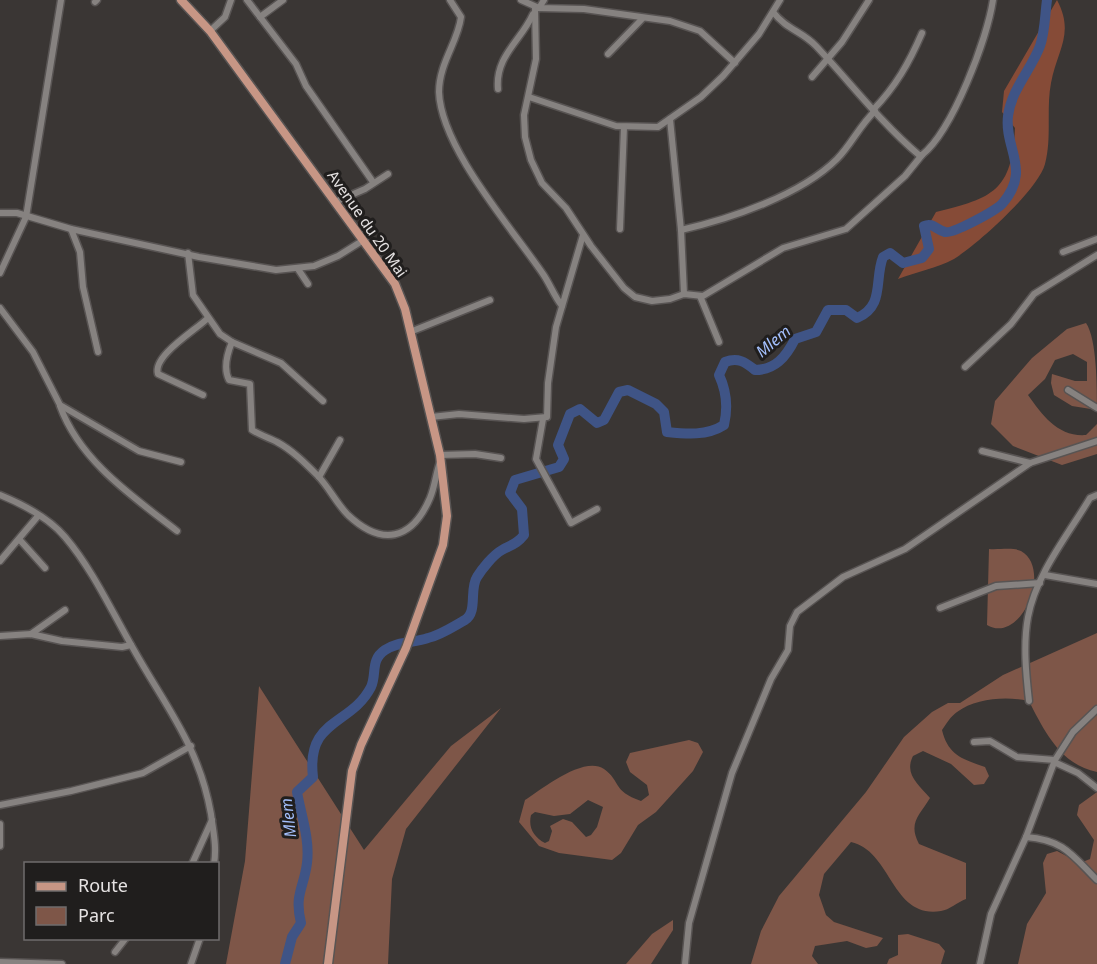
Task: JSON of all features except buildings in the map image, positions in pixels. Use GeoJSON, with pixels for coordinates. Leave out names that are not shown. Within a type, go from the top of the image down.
{"type":"FeatureCollection","features":[{"type":"Feature","properties":{"kind":"main road","name":"Avenue du 20 Mai"},"geometry":{"type":"LineString","coordinates":[[181,0],[210,31],[395,284],[410,332],[441,456],[447,496],[445,536],[407,644],[361,745],[352,771],[328,964]]}},
{"type":"Feature","properties":{"kind":"street"},"geometry":{"type":"LineString","coordinates":[[0,273],[26,217],[61,0]]}},
{"type":"Feature","properties":{"kind":"street"},"geometry":{"type":"LineString","coordinates":[[210,31],[225,17],[231,0]]}},
{"type":"Feature","properties":{"kind":"street"},"geometry":{"type":"LineString","coordinates":[[247,0],[296,64],[306,86],[373,183]]}},
{"type":"Feature","properties":{"kind":"street"},"geometry":{"type":"LineString","coordinates":[[260,17],[283,0]]}},
{"type":"Feature","properties":{"kind":"street"},"geometry":{"type":"LineString","coordinates":[[450,0],[461,17],[447,55],[440,87],[445,126],[499,212],[545,276],[562,306]]}},
{"type":"Feature","properties":{"kind":"street"},"geometry":{"type":"LineString","coordinates":[[521,0],[536,9],[584,9],[642,19],[670,21],[699,31],[735,63]]}},
{"type":"Feature","properties":{"kind":"street"},"geometry":{"type":"LineString","coordinates":[[498,89],[498,70],[503,57],[544,0]]}},
{"type":"Feature","properties":{"kind":"street"},"geometry":{"type":"LineString","coordinates":[[529,97],[624,127],[651,129],[670,119],[701,97],[735,63],[759,34],[780,0]]}},
{"type":"Feature","properties":{"kind":"street"},"geometry":{"type":"LineString","coordinates":[[812,77],[828,60],[869,0]]}},
{"type":"Feature","properties":{"kind":"street"},"geometry":{"type":"LineString","coordinates":[[536,9],[537,59],[525,127],[531,160],[542,183],[566,208],[583,236],[624,288],[635,297],[661,300],[684,294],[700,296],[710,294],[783,248],[837,232],[856,222],[905,176],[947,122],[987,31],[993,0]]}},
{"type":"Feature","properties":{"kind":"street"},"geometry":{"type":"LineString","coordinates":[[773,12],[782,24],[815,44],[874,111],[913,150],[922,155]]}},
{"type":"Feature","properties":{"kind":"street"},"geometry":{"type":"LineString","coordinates":[[608,54],[642,19]]}},
{"type":"Feature","properties":{"kind":"street"},"geometry":{"type":"LineString","coordinates":[[681,230],[735,215],[805,182],[839,157],[894,89],[922,33]]}},
{"type":"Feature","properties":{"kind":"street"},"geometry":{"type":"LineString","coordinates":[[670,119],[681,230],[684,294]]}},
{"type":"Feature","properties":{"kind":"street"},"geometry":{"type":"LineString","coordinates":[[620,228],[624,127]]}},
{"type":"Feature","properties":{"kind":"street"},"geometry":{"type":"LineString","coordinates":[[335,202],[388,174]]}},
{"type":"Feature","properties":{"kind":"street"},"geometry":{"type":"LineString","coordinates":[[0,213],[17,213],[71,229],[276,270],[298,269],[338,256],[362,241]]}},
{"type":"Feature","properties":{"kind":"street"},"geometry":{"type":"LineString","coordinates":[[71,229],[80,252],[83,287],[98,352]]}},
{"type":"Feature","properties":{"kind":"street"},"geometry":{"type":"LineString","coordinates":[[583,236],[562,306],[551,358],[548,413],[543,419],[536,459],[571,523],[597,509]]}},
{"type":"Feature","properties":{"kind":"street"},"geometry":{"type":"LineString","coordinates":[[1063,252],[1097,239]]}},
{"type":"Feature","properties":{"kind":"street"},"geometry":{"type":"LineString","coordinates":[[188,253],[193,295],[220,333],[232,342],[281,363],[323,401]]}},
{"type":"Feature","properties":{"kind":"street"},"geometry":{"type":"LineString","coordinates":[[964,367],[1011,324],[1034,294],[1097,255]]}},
{"type":"Feature","properties":{"kind":"street"},"geometry":{"type":"LineString","coordinates":[[298,269],[308,284]]}},
{"type":"Feature","properties":{"kind":"street"},"geometry":{"type":"LineString","coordinates":[[700,296],[718,342]]}},
{"type":"Feature","properties":{"kind":"street"},"geometry":{"type":"LineString","coordinates":[[410,332],[490,300]]}},
{"type":"Feature","properties":{"kind":"street"},"geometry":{"type":"LineString","coordinates":[[0,308],[33,352],[64,417],[92,460],[177,531]]}},
{"type":"Feature","properties":{"kind":"street"},"geometry":{"type":"LineString","coordinates":[[203,395],[158,374],[157,370],[158,364],[169,351],[208,318]]}},
{"type":"Feature","properties":{"kind":"street"},"geometry":{"type":"LineString","coordinates":[[232,342],[227,359],[226,375],[229,381],[250,384],[252,430],[280,444],[319,477],[346,513],[362,527],[381,536],[399,535],[414,524],[431,495],[441,456],[475,454],[501,458]]}},
{"type":"Feature","properties":{"kind":"street"},"geometry":{"type":"LineString","coordinates":[[1068,390],[1097,408]]}},
{"type":"Feature","properties":{"kind":"street"},"geometry":{"type":"LineString","coordinates":[[60,405],[139,451],[181,462]]}},
{"type":"Feature","properties":{"kind":"street"},"geometry":{"type":"LineString","coordinates":[[430,417],[459,414],[543,419]]}},
{"type":"Feature","properties":{"kind":"street"},"geometry":{"type":"LineString","coordinates":[[319,477],[340,441]]}},
{"type":"Feature","properties":{"kind":"street"},"geometry":{"type":"LineString","coordinates":[[686,964],[689,923],[732,773],[771,679],[788,650],[790,626],[797,612],[843,577],[905,549],[1030,464],[1097,441]]}},
{"type":"Feature","properties":{"kind":"street"},"geometry":{"type":"LineString","coordinates":[[982,451],[1030,464]]}},
{"type":"Feature","properties":{"kind":"street"},"geometry":{"type":"LineString","coordinates":[[0,495],[53,525],[70,543],[99,588],[191,746],[202,775],[212,820],[215,837],[214,862]]}},
{"type":"Feature","properties":{"kind":"street"},"geometry":{"type":"LineString","coordinates":[[1029,701],[1026,649],[1028,618],[1044,575],[1090,498],[1097,495]]}},
{"type":"Feature","properties":{"kind":"street"},"geometry":{"type":"LineString","coordinates":[[0,561],[38,516]]}},
{"type":"Feature","properties":{"kind":"street"},"geometry":{"type":"LineString","coordinates":[[19,539],[45,568]]}},
{"type":"Feature","properties":{"kind":"street"},"geometry":{"type":"LineString","coordinates":[[1044,575],[1097,584]]}},
{"type":"Feature","properties":{"kind":"street"},"geometry":{"type":"LineString","coordinates":[[940,608],[996,586],[1040,583]]}},
{"type":"Feature","properties":{"kind":"street"},"geometry":{"type":"LineString","coordinates":[[31,634],[65,610]]}},
{"type":"Feature","properties":{"kind":"street"},"geometry":{"type":"LineString","coordinates":[[0,636],[31,634],[62,641],[122,647],[131,645]]}},
{"type":"Feature","properties":{"kind":"street"},"geometry":{"type":"LineString","coordinates":[[980,964],[992,914],[1026,837],[1055,761],[1073,732],[1097,709]]}},
{"type":"Feature","properties":{"kind":"street"},"geometry":{"type":"LineString","coordinates":[[974,742],[990,741],[1017,757],[1055,761],[1084,777],[1097,788]]}},
{"type":"Feature","properties":{"kind":"street"},"geometry":{"type":"LineString","coordinates":[[0,805],[113,782],[143,773],[191,746]]}},
{"type":"Feature","properties":{"kind":"street"},"geometry":{"type":"LineString","coordinates":[[193,862],[212,820]]}},
{"type":"Feature","properties":{"kind":"street"},"geometry":{"type":"LineString","coordinates":[[0,824],[0,846]]}},
{"type":"Feature","properties":{"kind":"street"},"geometry":{"type":"LineString","coordinates":[[1026,837],[1054,841],[1067,849],[1097,880]]}},
{"type":"Feature","properties":{"kind":"street"},"geometry":{"type":"LineString","coordinates":[[115,952],[125,940]]}},
{"type":"Feature","properties":{"kind":"street"},"geometry":{"type":"LineString","coordinates":[[191,964],[200,940]]}},
{"type":"Feature","properties":{"kind":"street"},"geometry":{"type":"LineString","coordinates":[[0,962],[62,964]]}},
{"type":"Feature","properties":{"kind":"green space"},"geometry":{"type":"Polygon","coordinates":[[[1086,323],[1090,330],[1094,352],[1097,410],[1072,406],[1054,395],[1051,383],[1052,374],[1075,381],[1087,381],[1087,362],[1073,354],[1055,360],[1045,379],[1028,395],[1052,424],[1067,433],[1086,435],[1097,424],[1097,454],[1062,465],[1013,446],[991,424],[995,401],[1032,358],[1067,329],[1086,323]]]}},
{"type":"Feature","properties":{"kind":"green space"},"geometry":{"type":"Polygon","coordinates":[[[989,549],[1021,551],[1030,560],[1034,573],[1029,602],[1021,615],[1011,624],[1000,628],[987,625],[989,549]]]}},
{"type":"Feature","properties":{"kind":"green space"},"geometry":{"type":"Polygon","coordinates":[[[1097,633],[1097,772],[1073,762],[1055,745],[1029,701],[1011,699],[992,699],[965,707],[953,716],[942,730],[952,751],[985,767],[989,776],[984,784],[974,785],[951,764],[923,751],[913,756],[911,774],[930,798],[916,820],[916,837],[919,844],[966,863],[966,899],[941,911],[924,911],[912,905],[901,895],[875,858],[865,848],[851,842],[824,874],[819,895],[826,915],[834,922],[883,938],[877,946],[866,948],[847,941],[815,946],[812,956],[818,964],[751,964],[761,931],[779,896],[866,792],[904,737],[932,712],[948,703],[960,703],[1003,675],[1097,633]]]}},
{"type":"Feature","properties":{"kind":"green space"},"geometry":{"type":"Polygon","coordinates":[[[259,686],[364,850],[451,746],[501,708],[406,829],[392,879],[388,964],[226,964],[245,861],[259,686]]]}},
{"type":"Feature","properties":{"kind":"green space"},"geometry":{"type":"Polygon","coordinates":[[[689,740],[698,743],[703,752],[693,771],[656,812],[638,825],[621,853],[612,860],[559,853],[539,846],[519,822],[525,800],[563,775],[586,766],[604,769],[621,790],[641,801],[649,795],[647,785],[630,772],[626,762],[630,753],[689,740]],[[588,800],[570,814],[554,816],[535,812],[531,815],[531,828],[535,835],[545,843],[549,841],[552,831],[550,826],[563,819],[572,822],[586,837],[591,835],[597,827],[603,807],[588,800]]]}},
{"type":"Feature","properties":{"kind":"green space"},"geometry":{"type":"Polygon","coordinates":[[[1097,792],[1097,964],[1018,964],[1027,924],[1046,893],[1043,863],[1047,854],[1057,851],[1080,863],[1090,859],[1094,840],[1077,815],[1079,805],[1097,792]]]}},
{"type":"Feature","properties":{"kind":"green space"},"geometry":{"type":"Polygon","coordinates":[[[673,920],[673,930],[651,964],[626,964],[652,934],[673,920]]]}},
{"type":"Feature","properties":{"kind":"green space"},"geometry":{"type":"Polygon","coordinates":[[[908,934],[939,944],[945,951],[941,964],[887,964],[889,959],[898,955],[898,935],[908,934]]]}},
{"type":"Feature","properties":{"kind":"shaded area"},"geometry":{"type":"Polygon","coordinates":[[[1057,0],[1062,12],[1065,33],[1051,83],[1047,154],[1040,175],[1019,202],[991,230],[964,252],[947,262],[898,279],[936,212],[985,196],[1004,179],[1013,149],[1015,128],[1002,112],[1004,91],[1057,0]]]}},
{"type":"Feature","properties":{"kind":"waterway","name":"Mlem"},"geometry":{"type":"LineString","coordinates":[[285,964],[292,937],[301,923],[299,898],[308,854],[297,792],[313,777],[316,744],[332,724],[362,700],[373,682],[377,658],[380,654],[395,645],[438,635],[469,616],[475,582],[479,574],[495,555],[524,535],[522,509],[510,493],[515,480],[559,467],[564,459],[558,445],[570,414],[580,409],[597,423],[604,420],[619,392],[628,390],[656,404],[664,412],[667,432],[689,434],[717,429],[724,425],[726,412],[724,388],[719,375],[725,362],[741,361],[755,370],[768,368],[784,357],[795,339],[816,332],[828,310],[846,310],[857,318],[866,313],[872,307],[875,299],[883,257],[890,253],[903,263],[922,258],[929,249],[924,226],[930,225],[949,232],[974,221],[1002,204],[1011,192],[1016,170],[1008,116],[1013,97],[1040,46],[1047,0]]}}]}
